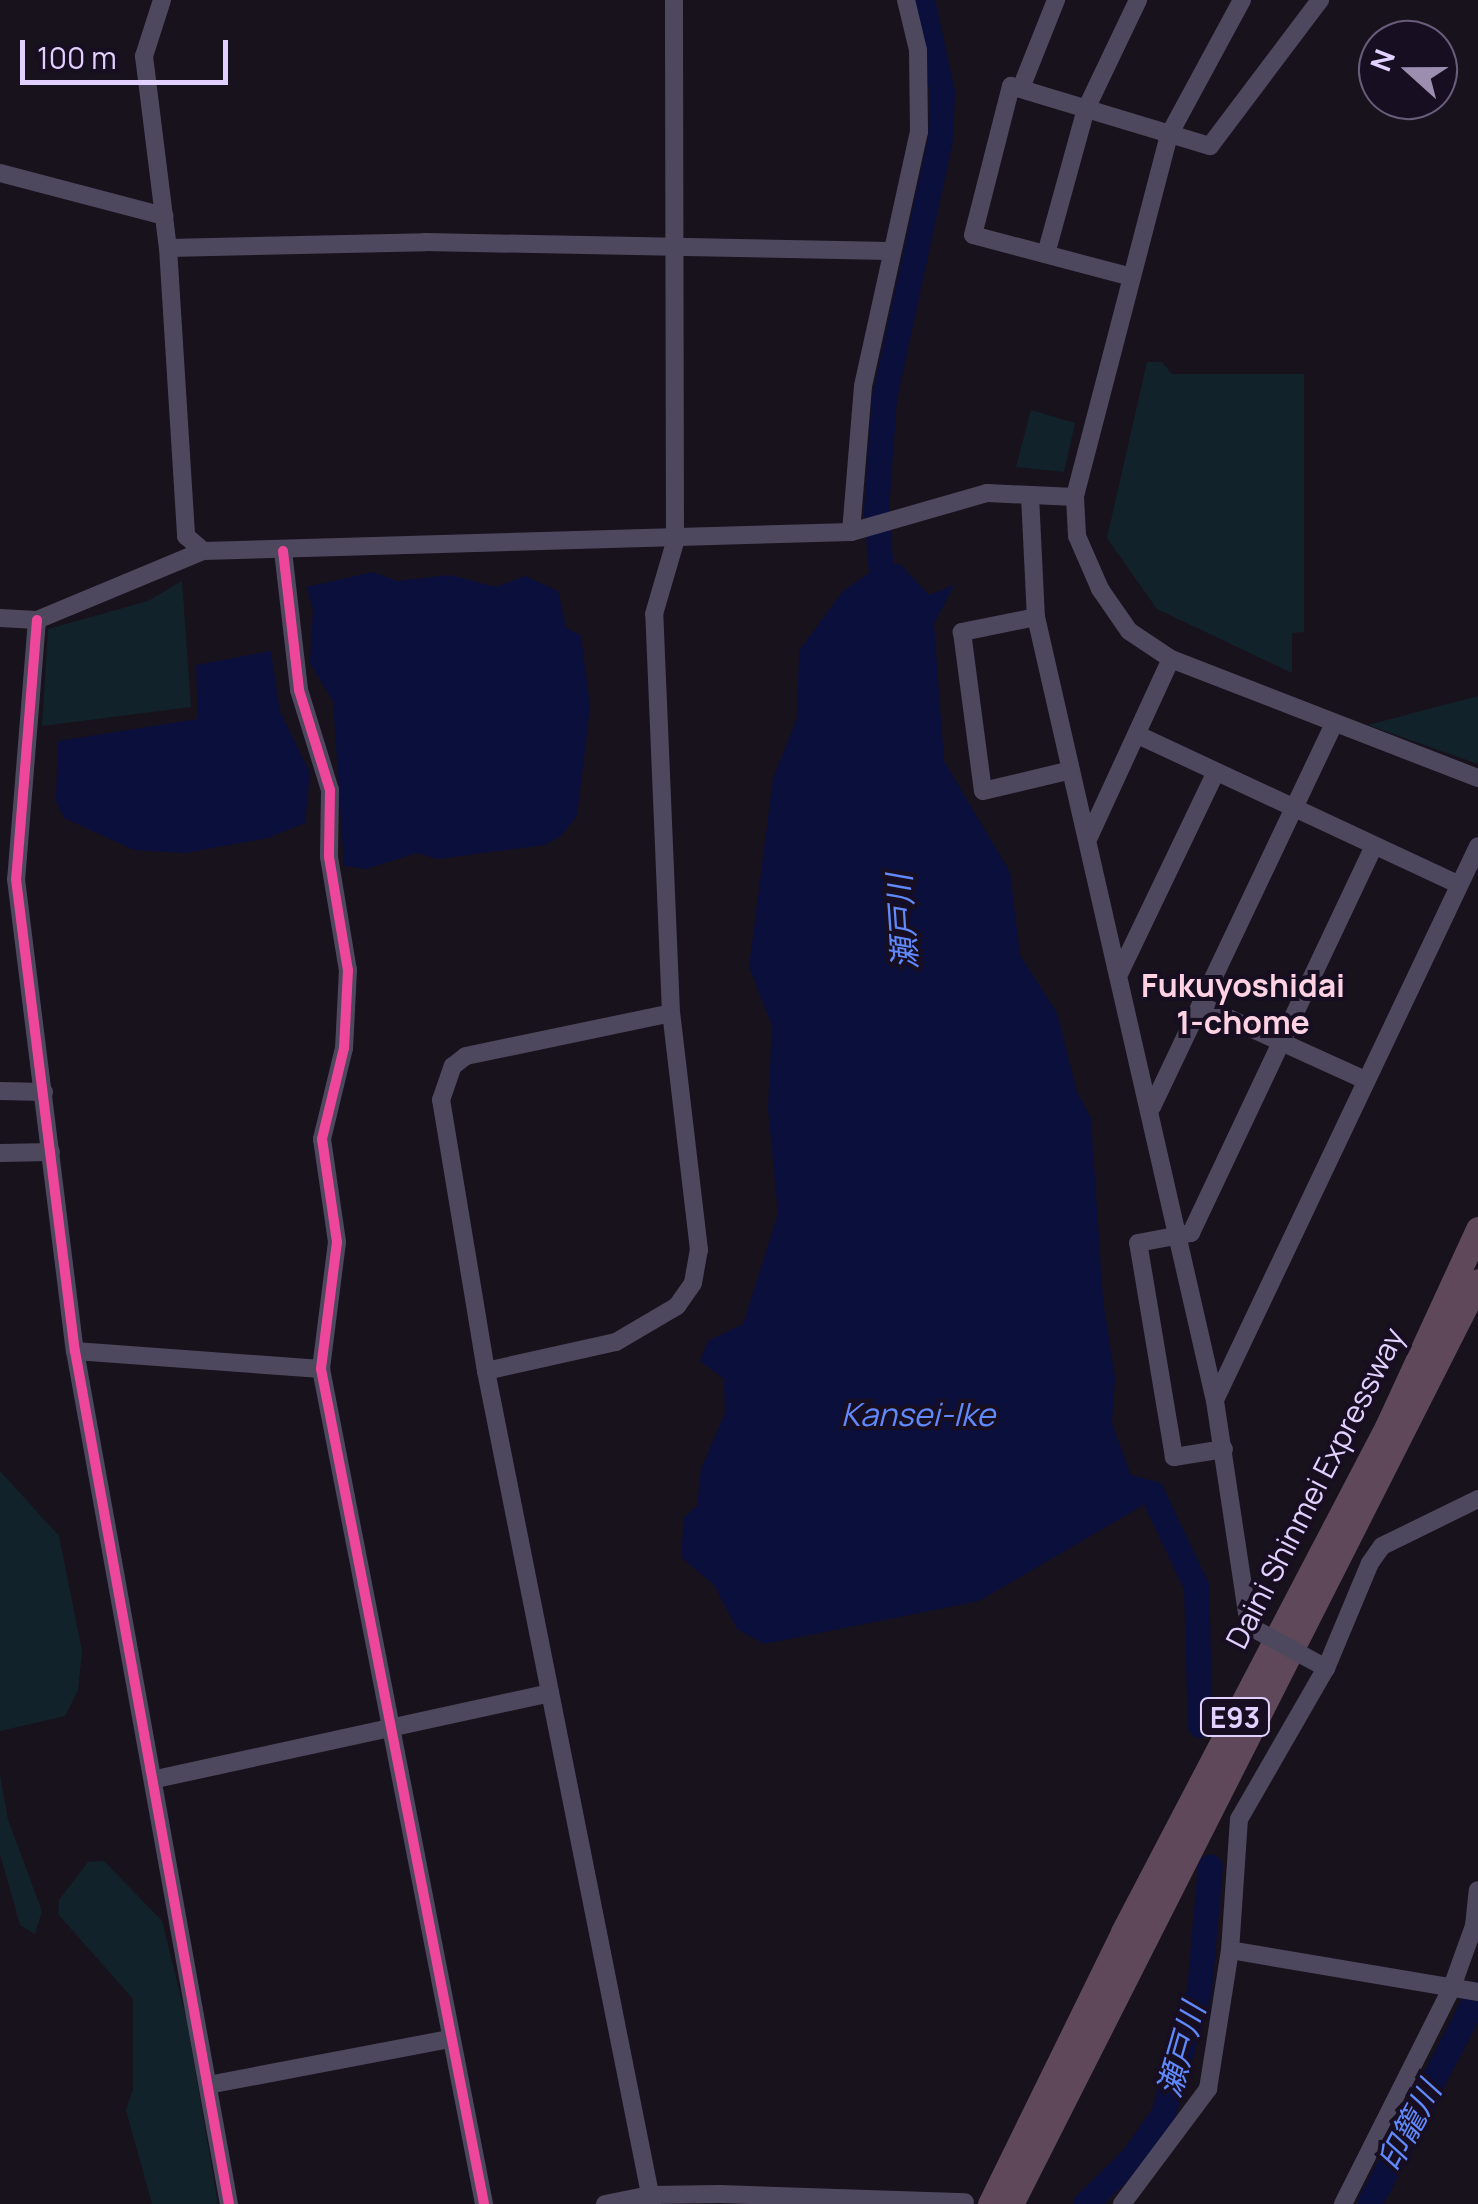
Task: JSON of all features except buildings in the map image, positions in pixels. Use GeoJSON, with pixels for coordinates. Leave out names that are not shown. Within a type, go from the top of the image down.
{"type":"FeatureCollection","features":[{"type":"Feature","properties":{"kind":"highway","name":"Daini Shinmei Expressway"},"geometry":{"type":"LineString","coordinates":[[978,2203],[1386,1427],[1478,1229]]}},
{"type":"Feature","properties":{"kind":"highway","name":"Daini Shinmei Expressway"},"geometry":{"type":"LineString","coordinates":[[1012,2204],[1478,1281]]}},
{"type":"Feature","properties":{"kind":"street"},"geometry":{"type":"LineString","coordinates":[[162,0],[144,56],[168,248],[186,536],[204,551]]}},
{"type":"Feature","properties":{"kind":"street"},"geometry":{"type":"LineString","coordinates":[[486,1371],[616,1342],[676,1306],[693,1283],[696,1212],[671,1013],[654,614],[675,542],[674,0]]}},
{"type":"Feature","properties":{"kind":"street"},"geometry":{"type":"LineString","coordinates":[[851,532],[863,386],[918,132],[918,50],[906,0]]}},
{"type":"Feature","properties":{"kind":"street"},"geometry":{"type":"LineString","coordinates":[[1021,88],[1056,0]]}},
{"type":"Feature","properties":{"kind":"street"},"geometry":{"type":"LineString","coordinates":[[1046,254],[1086,110],[1138,0]]}},
{"type":"Feature","properties":{"kind":"street"},"geometry":{"type":"LineString","coordinates":[[1242,0],[1169,134],[1128,276],[1075,496],[1077,536],[1100,589],[1130,631],[1171,659],[1478,778]]}},
{"type":"Feature","properties":{"kind":"street"},"geometry":{"type":"LineString","coordinates":[[1128,276],[973,235],[1012,86],[1210,146],[1320,0]]}},
{"type":"Feature","properties":{"kind":"street"},"geometry":{"type":"LineString","coordinates":[[0,173],[164,216]]}},
{"type":"Feature","properties":{"kind":"street"},"geometry":{"type":"LineString","coordinates":[[168,248],[425,242],[674,250],[890,251]]}},
{"type":"Feature","properties":{"kind":"street"},"geometry":{"type":"LineString","coordinates":[[0,618],[37,620],[204,551],[675,542],[851,532],[988,493],[1075,496]]}},
{"type":"Feature","properties":{"kind":"street"},"geometry":{"type":"LineString","coordinates":[[1030,496],[1036,617],[1152,1108],[1215,1400],[1249,1626],[1326,1668]]}},
{"type":"Feature","properties":{"kind":"street"},"geometry":{"type":"LineString","coordinates":[[283,551],[298,690],[330,790],[330,857],[348,970],[344,1048],[322,1139],[337,1242],[321,1369],[484,2204]]}},
{"type":"Feature","properties":{"kind":"street"},"geometry":{"type":"LineString","coordinates":[[1036,617],[962,632],[983,791],[1071,770]]}},
{"type":"Feature","properties":{"kind":"street"},"geometry":{"type":"LineString","coordinates":[[37,620],[8,873],[44,1092],[74,1350],[156,1779],[229,2204]]}},
{"type":"Feature","properties":{"kind":"street"},"geometry":{"type":"LineString","coordinates":[[1090,837],[1171,659]]}},
{"type":"Feature","properties":{"kind":"street"},"geometry":{"type":"LineString","coordinates":[[1152,1108],[1333,725]]}},
{"type":"Feature","properties":{"kind":"street"},"geometry":{"type":"LineString","coordinates":[[1138,734],[1460,886]]}},
{"type":"Feature","properties":{"kind":"street"},"geometry":{"type":"LineString","coordinates":[[1120,972],[1216,772]]}},
{"type":"Feature","properties":{"kind":"street"},"geometry":{"type":"LineString","coordinates":[[1224,1449],[1174,1457],[1138,1243],[1190,1232],[1374,846]]}},
{"type":"Feature","properties":{"kind":"street"},"geometry":{"type":"LineString","coordinates":[[1215,1400],[1478,846]]}},
{"type":"Feature","properties":{"kind":"street"},"geometry":{"type":"LineString","coordinates":[[1202,1006],[1365,1080]]}},
{"type":"Feature","properties":{"kind":"street"},"geometry":{"type":"LineString","coordinates":[[652,2199],[486,1371],[441,1100],[453,1066],[466,1056],[671,1013]]}},
{"type":"Feature","properties":{"kind":"street"},"geometry":{"type":"LineString","coordinates":[[0,1091],[44,1092]]}},
{"type":"Feature","properties":{"kind":"street"},"geometry":{"type":"LineString","coordinates":[[0,1154],[51,1152]]}},
{"type":"Feature","properties":{"kind":"street"},"geometry":{"type":"LineString","coordinates":[[74,1350],[321,1369]]}},
{"type":"Feature","properties":{"kind":"street"},"geometry":{"type":"LineString","coordinates":[[1122,2204],[1208,2090],[1230,1950],[1239,1819],[1326,1668],[1382,1546],[1478,1500]]}},
{"type":"Feature","properties":{"kind":"street"},"geometry":{"type":"LineString","coordinates":[[156,1779],[550,1692]]}},
{"type":"Feature","properties":{"kind":"street"},"geometry":{"type":"LineString","coordinates":[[1343,2204],[1452,1987],[1474,1926],[1478,1890]]}},
{"type":"Feature","properties":{"kind":"street"},"geometry":{"type":"LineString","coordinates":[[1230,1950],[1478,1992]]}},
{"type":"Feature","properties":{"kind":"street"},"geometry":{"type":"LineString","coordinates":[[208,2085],[449,2040]]}},
{"type":"Feature","properties":{"kind":"street"},"geometry":{"type":"LineString","coordinates":[[605,2204],[652,2199],[978,2203]]}},
{"type":"Feature","properties":{"kind":"shaded area"},"geometry":{"type":"Polygon","coordinates":[[[1147,362],[1162,362],[1172,374],[1304,374],[1304,632],[1292,633],[1292,673],[1157,609],[1107,538],[1147,362]]]}},
{"type":"Feature","properties":{"kind":"shaded area"},"geometry":{"type":"Polygon","coordinates":[[[1031,410],[1075,423],[1064,472],[1016,467],[1031,410]]]}},
{"type":"Feature","properties":{"kind":"shaded area"},"geometry":{"type":"Polygon","coordinates":[[[182,581],[191,707],[42,726],[48,629],[148,601],[182,581]]]}},
{"type":"Feature","properties":{"kind":"shaded area"},"geometry":{"type":"Polygon","coordinates":[[[1478,696],[1478,764],[1368,725],[1478,696]]]}},
{"type":"Feature","properties":{"kind":"shaded area"},"geometry":{"type":"Polygon","coordinates":[[[0,1471],[59,1536],[82,1651],[78,1690],[65,1716],[0,1731],[0,1471]]]}},
{"type":"Feature","properties":{"kind":"shaded area"},"geometry":{"type":"Polygon","coordinates":[[[0,1774],[8,1820],[42,1911],[35,1934],[20,1925],[0,1854],[0,1774]]]}},
{"type":"Feature","properties":{"kind":"shaded area"},"geometry":{"type":"Polygon","coordinates":[[[104,1861],[162,1921],[187,2022],[218,2204],[152,2204],[126,2110],[133,2090],[133,1999],[58,1914],[59,1900],[88,1862],[104,1861]]]}},
{"type":"Feature","properties":{"kind":"water","name":"Kansei-Ike"},"geometry":{"type":"Polygon","coordinates":[[[882,564],[900,564],[929,595],[954,585],[934,624],[944,761],[1010,872],[1020,955],[1057,1013],[1077,1092],[1091,1118],[1103,1300],[1115,1377],[1112,1423],[1142,1506],[979,1601],[764,1644],[737,1629],[714,1585],[681,1557],[684,1517],[697,1506],[701,1469],[725,1413],[724,1379],[700,1361],[708,1341],[743,1324],[778,1214],[768,1108],[772,1026],[749,967],[773,779],[797,718],[799,651],[843,591],[882,564]]]}},
{"type":"Feature","properties":{"kind":"water"},"geometry":{"type":"Polygon","coordinates":[[[373,572],[397,581],[450,575],[496,587],[525,576],[558,591],[566,627],[581,636],[590,707],[577,816],[561,836],[545,845],[437,859],[417,853],[366,869],[344,866],[333,701],[310,663],[313,610],[307,587],[373,572]]]}},
{"type":"Feature","properties":{"kind":"water"},"geometry":{"type":"Polygon","coordinates":[[[271,651],[280,711],[310,773],[305,823],[268,838],[185,853],[134,850],[64,818],[56,801],[58,741],[198,719],[196,665],[271,651]]]}},
{"type":"Feature","properties":{"kind":"waterway","name":"瀬戸川"},"geometry":{"type":"LineString","coordinates":[[883,596],[876,510],[884,398],[940,138],[942,92],[922,0]]}},
{"type":"Feature","properties":{"kind":"waterway","name":"瀬戸川"},"geometry":{"type":"LineString","coordinates":[[1102,1480],[1152,1493],[1196,1586],[1200,1725]]}},
{"type":"Feature","properties":{"kind":"waterway","name":"瀬戸川"},"geometry":{"type":"LineString","coordinates":[[1085,2204],[1133,2157],[1163,2114],[1199,1991],[1210,1866]]}},
{"type":"Feature","properties":{"kind":"waterway","name":"印籠川"},"geometry":{"type":"LineString","coordinates":[[1369,2204],[1478,1994]]}},
{"type":"Feature","properties":{"kind":"cycle path"},"geometry":{"type":"LineString","coordinates":[[283,551],[299,690],[330,790],[329,857],[348,970],[344,1048],[322,1139],[337,1242],[321,1369],[484,2204]]}},
{"type":"Feature","properties":{"kind":"cycle path"},"geometry":{"type":"LineString","coordinates":[[37,620],[16,879],[75,1351],[229,2204]]}},
{"type":"Feature","properties":{"kind":"district","name":"Fukuyoshidai 1-chome"},"geometry":{"type":"Point","coordinates":[1243,1004]}}]}
